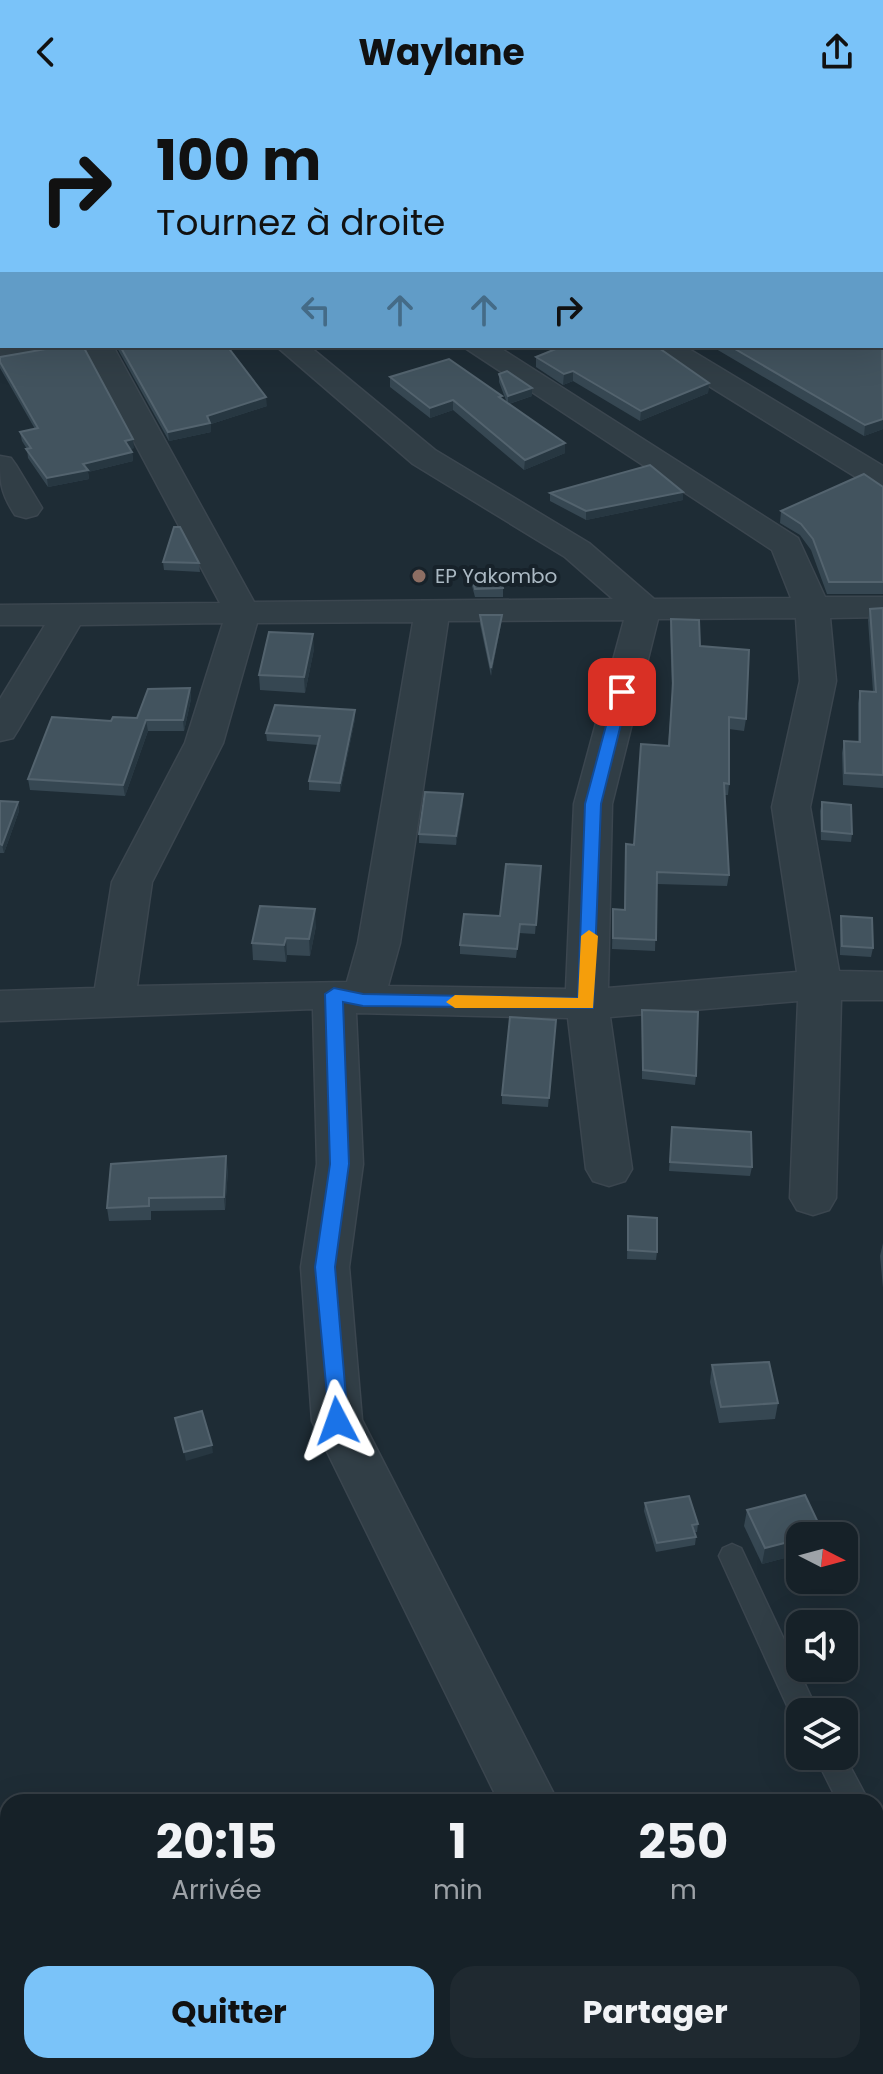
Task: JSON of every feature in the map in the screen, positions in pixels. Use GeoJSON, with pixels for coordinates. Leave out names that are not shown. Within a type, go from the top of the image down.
{"type":"FeatureCollection","features":[{"type":"Feature","properties":{"kind":"street"},"geometry":{"type":"LineString","coordinates":[[0,355],[41,348]]}},
{"type":"Feature","properties":{"kind":"street"},"geometry":{"type":"LineString","coordinates":[[99,348],[243,613],[204,743],[132,882],[114,1001]]}},
{"type":"Feature","properties":{"kind":"street"},"geometry":{"type":"LineString","coordinates":[[293,348],[424,457],[577,550],[644,608]]}},
{"type":"Feature","properties":{"kind":"street"},"geometry":{"type":"LineString","coordinates":[[480,348],[786,545],[812,608],[818,681],[791,807],[820,985],[813,1198]]}},
{"type":"Feature","properties":{"kind":"street"},"geometry":{"type":"LineString","coordinates":[[667,348],[883,480]]}},
{"type":"Feature","properties":{"kind":"street"},"geometry":{"type":"LineString","coordinates":[[0,465],[26,508]]}},
{"type":"Feature","properties":{"kind":"street"},"geometry":{"type":"LineString","coordinates":[[0,615],[883,607]]}},
{"type":"Feature","properties":{"kind":"street"},"geometry":{"type":"LineString","coordinates":[[609,1169],[587,1004],[593,804],[644,608]]}},
{"type":"Feature","properties":{"kind":"street"},"geometry":{"type":"LineString","coordinates":[[432,611],[379,943],[349,997],[340,1164],[325,1267],[337,1421],[525,1794]]}},
{"type":"Feature","properties":{"kind":"street"},"geometry":{"type":"LineString","coordinates":[[0,730],[68,615]]}},
{"type":"Feature","properties":{"kind":"street"},"geometry":{"type":"LineString","coordinates":[[0,1006],[349,997],[587,1004],[820,985],[883,986]]}},
{"type":"Feature","properties":{"kind":"lane"},"geometry":{"type":"LineString","coordinates":[[732,1556],[798,1698]]}},
{"type":"Feature","properties":{"kind":"lane"},"geometry":{"type":"LineString","coordinates":[[837,1770],[850,1794]]}},
{"type":"Feature","properties":{"kind":"building"},"geometry":{"type":"Polygon","coordinates":[[[52,348],[84,348],[133,439],[125,441],[132,452],[83,464],[88,470],[47,478],[26,449],[31,448],[20,432],[38,428],[0,357],[52,348]]]}},
{"type":"Feature","properties":{"kind":"building"},"geometry":{"type":"Polygon","coordinates":[[[121,348],[229,348],[266,397],[207,416],[210,423],[168,432],[121,348]]]}},
{"type":"Feature","properties":{"kind":"building"},"geometry":{"type":"Polygon","coordinates":[[[558,348],[659,348],[709,383],[641,411],[573,371],[564,374],[536,357],[558,348]]]}},
{"type":"Feature","properties":{"kind":"building"},"geometry":{"type":"Polygon","coordinates":[[[733,348],[882,348],[883,419],[865,425],[733,348]]]}},
{"type":"Feature","properties":{"kind":"building"},"geometry":{"type":"Polygon","coordinates":[[[449,359],[565,443],[525,460],[453,400],[430,408],[390,377],[449,359]]]}},
{"type":"Feature","properties":{"kind":"building"},"geometry":{"type":"Polygon","coordinates":[[[507,371],[532,388],[508,396],[499,374],[507,371]]]}},
{"type":"Feature","properties":{"kind":"building"},"geometry":{"type":"Polygon","coordinates":[[[650,465],[683,492],[586,511],[550,493],[650,465]]]}},
{"type":"Feature","properties":{"kind":"building"},"geometry":{"type":"Polygon","coordinates":[[[864,474],[883,487],[883,582],[829,582],[813,539],[801,524],[781,511],[864,474]]]}},
{"type":"Feature","properties":{"kind":"building"},"geometry":{"type":"Polygon","coordinates":[[[174,527],[180,527],[199,563],[163,562],[174,527]]]}},
{"type":"Feature","properties":{"kind":"building"},"geometry":{"type":"Polygon","coordinates":[[[501,576],[503,588],[475,589],[472,577],[501,576]]]}},
{"type":"Feature","properties":{"kind":"building"},"geometry":{"type":"Polygon","coordinates":[[[883,608],[883,775],[845,773],[844,741],[860,742],[860,691],[876,692],[870,609],[883,608]]]}},
{"type":"Feature","properties":{"kind":"building"},"geometry":{"type":"Polygon","coordinates":[[[480,615],[502,615],[491,668],[480,615]]]}},
{"type":"Feature","properties":{"kind":"building"},"geometry":{"type":"Polygon","coordinates":[[[671,619],[699,620],[700,646],[749,650],[746,719],[729,717],[729,784],[724,783],[729,875],[657,872],[656,940],[613,938],[613,909],[625,910],[626,844],[634,845],[641,744],[669,746],[673,683],[671,619]]]}},
{"type":"Feature","properties":{"kind":"building"},"geometry":{"type":"Polygon","coordinates":[[[269,632],[313,634],[304,677],[259,675],[269,632]]]}},
{"type":"Feature","properties":{"kind":"building"},"geometry":{"type":"Polygon","coordinates":[[[190,688],[183,720],[146,720],[123,785],[28,779],[52,717],[111,721],[113,717],[137,718],[148,689],[190,688]]]}},
{"type":"Feature","properties":{"kind":"building"},"geometry":{"type":"Polygon","coordinates":[[[275,705],[355,710],[340,783],[309,781],[320,736],[266,733],[275,705]]]}},
{"type":"Feature","properties":{"kind":"building"},"geometry":{"type":"Polygon","coordinates":[[[425,792],[463,794],[456,836],[419,834],[425,792]]]}},
{"type":"Feature","properties":{"kind":"building"},"geometry":{"type":"Polygon","coordinates":[[[0,801],[18,802],[2,845],[0,844],[0,801]]]}},
{"type":"Feature","properties":{"kind":"building"},"geometry":{"type":"Polygon","coordinates":[[[822,802],[851,805],[852,834],[822,831],[822,802]]]}},
{"type":"Feature","properties":{"kind":"building"},"geometry":{"type":"Polygon","coordinates":[[[506,864],[541,866],[536,925],[520,924],[517,949],[460,945],[464,914],[500,916],[506,864]]]}},
{"type":"Feature","properties":{"kind":"building"},"geometry":{"type":"Polygon","coordinates":[[[260,906],[315,909],[309,939],[286,938],[284,945],[252,943],[260,906]]]}},
{"type":"Feature","properties":{"kind":"building"},"geometry":{"type":"Polygon","coordinates":[[[841,916],[872,918],[873,948],[842,946],[841,916]]]}},
{"type":"Feature","properties":{"kind":"building"},"geometry":{"type":"Polygon","coordinates":[[[642,1010],[698,1012],[696,1076],[643,1070],[642,1010]]]}},
{"type":"Feature","properties":{"kind":"building"},"geometry":{"type":"Polygon","coordinates":[[[510,1017],[556,1020],[549,1098],[502,1095],[510,1017]]]}},
{"type":"Feature","properties":{"kind":"building"},"geometry":{"type":"Polygon","coordinates":[[[672,1127],[751,1132],[752,1167],[670,1162],[672,1127]]]}},
{"type":"Feature","properties":{"kind":"building"},"geometry":{"type":"Polygon","coordinates":[[[226,1156],[224,1197],[149,1198],[149,1206],[107,1208],[111,1164],[226,1156]]]}},
{"type":"Feature","properties":{"kind":"building"},"geometry":{"type":"Polygon","coordinates":[[[628,1216],[657,1218],[657,1252],[628,1250],[628,1216]]]}},
{"type":"Feature","properties":{"kind":"building"},"geometry":{"type":"Polygon","coordinates":[[[769,1362],[778,1403],[721,1407],[712,1365],[769,1362]]]}},
{"type":"Feature","properties":{"kind":"building"},"geometry":{"type":"Polygon","coordinates":[[[202,1411],[212,1445],[184,1452],[175,1418],[202,1411]]]}},
{"type":"Feature","properties":{"kind":"building"},"geometry":{"type":"Polygon","coordinates":[[[805,1495],[818,1522],[786,1522],[786,1543],[765,1548],[747,1510],[805,1495]]]}},
{"type":"Feature","properties":{"kind":"building"},"geometry":{"type":"Polygon","coordinates":[[[689,1496],[698,1524],[692,1525],[696,1537],[657,1543],[645,1503],[689,1496]]]}},
{"type":"Feature","properties":{"kind":"slow traffic"},"geometry":{"type":"LineString","coordinates":[[455,1002],[587,1004],[589,936]]}},
{"type":"Feature","properties":{"kind":"place","name":"EP Yakombo"},"geometry":{"type":"Point","coordinates":[419,576]}},
{"type":"Feature","properties":{"kind":"route"},"geometry":{"type":"LineString","coordinates":[[337,1421],[325,1267],[340,1164],[334,994],[363,1000],[587,1004],[593,804],[622,692]]}}]}
